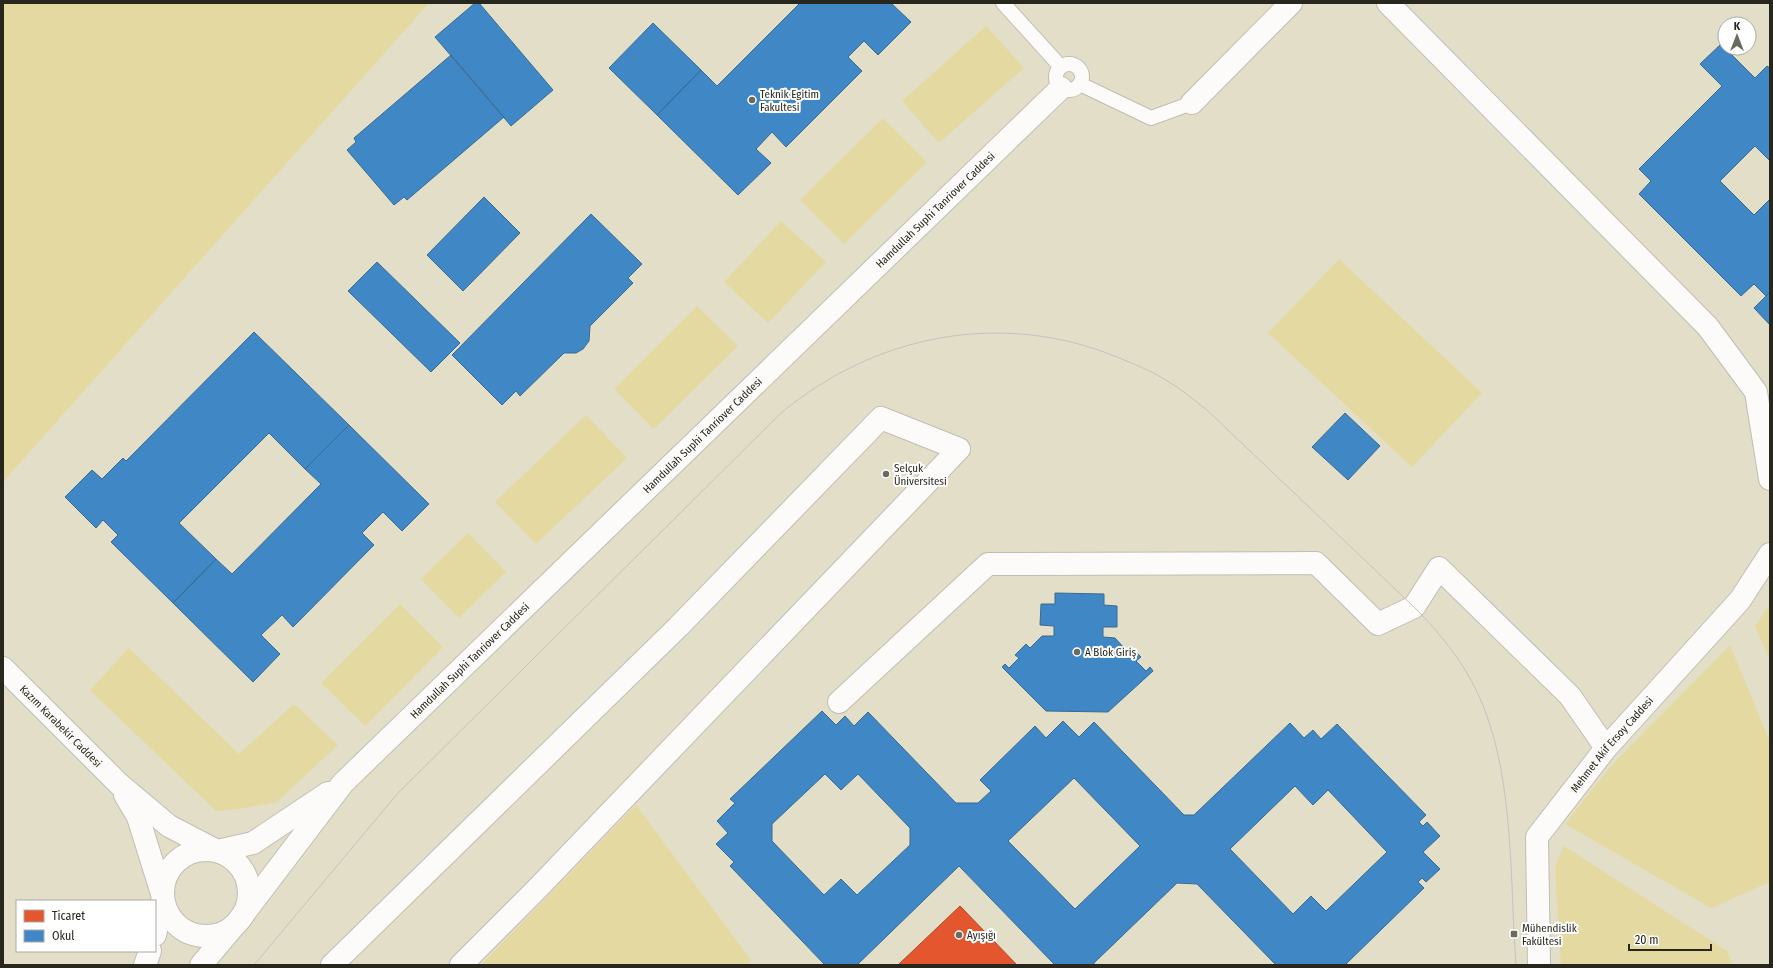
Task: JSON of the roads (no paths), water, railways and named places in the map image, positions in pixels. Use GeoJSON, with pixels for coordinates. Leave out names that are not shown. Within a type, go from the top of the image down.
{"type":"FeatureCollection","features":[{"type":"Feature","properties":{"kind":"street"},"geometry":{"type":"LineString","coordinates":[[1192,103],[1291,3]]}},
{"type":"Feature","properties":{"kind":"street"},"geometry":{"type":"LineString","coordinates":[[1388,3],[1708,327],[1756,392],[1770,478]]}},
{"type":"Feature","properties":{"kind":"street","name":"Hamdullah Suphi Tanriover Caddesi"},"geometry":{"type":"LineString","coordinates":[[343,783],[1070,86]]}},
{"type":"Feature","properties":{"kind":"street"},"geometry":{"type":"LineString","coordinates":[[332,965],[678,627],[881,418],[959,449],[545,881],[461,965]]}},
{"type":"Feature","properties":{"kind":"street","name":"Mehmet Akif Ersoy Caddesi"},"geometry":{"type":"LineString","coordinates":[[1539,965],[1537,837],[1606,748],[1740,600],[1770,554]]}},
{"type":"Feature","properties":{"kind":"street"},"geometry":{"type":"LineString","coordinates":[[839,702],[988,564],[1316,563],[1378,624],[1414,606],[1439,568],[1570,696],[1606,748]]}},
{"type":"Feature","properties":{"kind":"street","name":"Kazım Karabekir Caddesi"},"geometry":{"type":"LineString","coordinates":[[3,668],[119,784]]}},
{"type":"Feature","properties":{"kind":"street"},"geometry":{"type":"LineString","coordinates":[[156,929],[163,897],[164,883],[169,870],[178,860],[190,853],[203,850],[217,851],[253,843],[343,783]]}},
{"type":"Feature","properties":{"kind":"street"},"geometry":{"type":"LineString","coordinates":[[201,965],[239,920],[343,783]]}},
{"type":"Feature","properties":{"kind":"street"},"geometry":{"type":"LineString","coordinates":[[119,784],[169,826],[230,857],[240,866],[247,879],[249,894],[247,908],[239,920],[228,930],[214,936],[199,936],[185,931],[174,921],[166,910],[138,817],[119,784]]}},
{"type":"Feature","properties":{"kind":"street"},"geometry":{"type":"LineString","coordinates":[[145,965],[150,952]]}},
{"type":"Feature","properties":{"kind":"lane"},"geometry":{"type":"LineString","coordinates":[[1003,3],[1061,67]]}},
{"type":"Feature","properties":{"kind":"lane"},"geometry":{"type":"LineString","coordinates":[[1070,86],[1082,76],[1078,68],[1070,64],[1061,67],[1055,78],[1070,86],[1151,118],[1192,103]]}},
{"type":"Feature","properties":{"kind":"tram line"},"geometry":{"type":"LineString","coordinates":[[254,965],[398,793],[781,413],[818,386],[857,364],[899,348],[942,338],[985,333],[1029,335],[1073,343],[1117,357],[1153,373],[1176,386],[1208,411],[1414,607],[1445,641],[1463,667],[1478,694],[1494,738],[1501,769],[1509,834],[1516,965]]}},
{"type":"Feature","properties":{"kind":"place","name":"Teknik Egitim Fakultesi"},"geometry":{"type":"Point","coordinates":[752,100]}},
{"type":"Feature","properties":{"kind":"place","name":"Selçuk Üniversitesi"},"geometry":{"type":"Point","coordinates":[886,474]}},
{"type":"Feature","properties":{"kind":"place","name":"A Blok Giriş"},"geometry":{"type":"Point","coordinates":[1077,652]}},
{"type":"Feature","properties":{"kind":"place","name":"Mühendislik Fakültesi"},"geometry":{"type":"Point","coordinates":[1514,934]}},
{"type":"Feature","properties":{"kind":"place","name":"Ayışığı"},"geometry":{"type":"Point","coordinates":[959,935]}}]}
